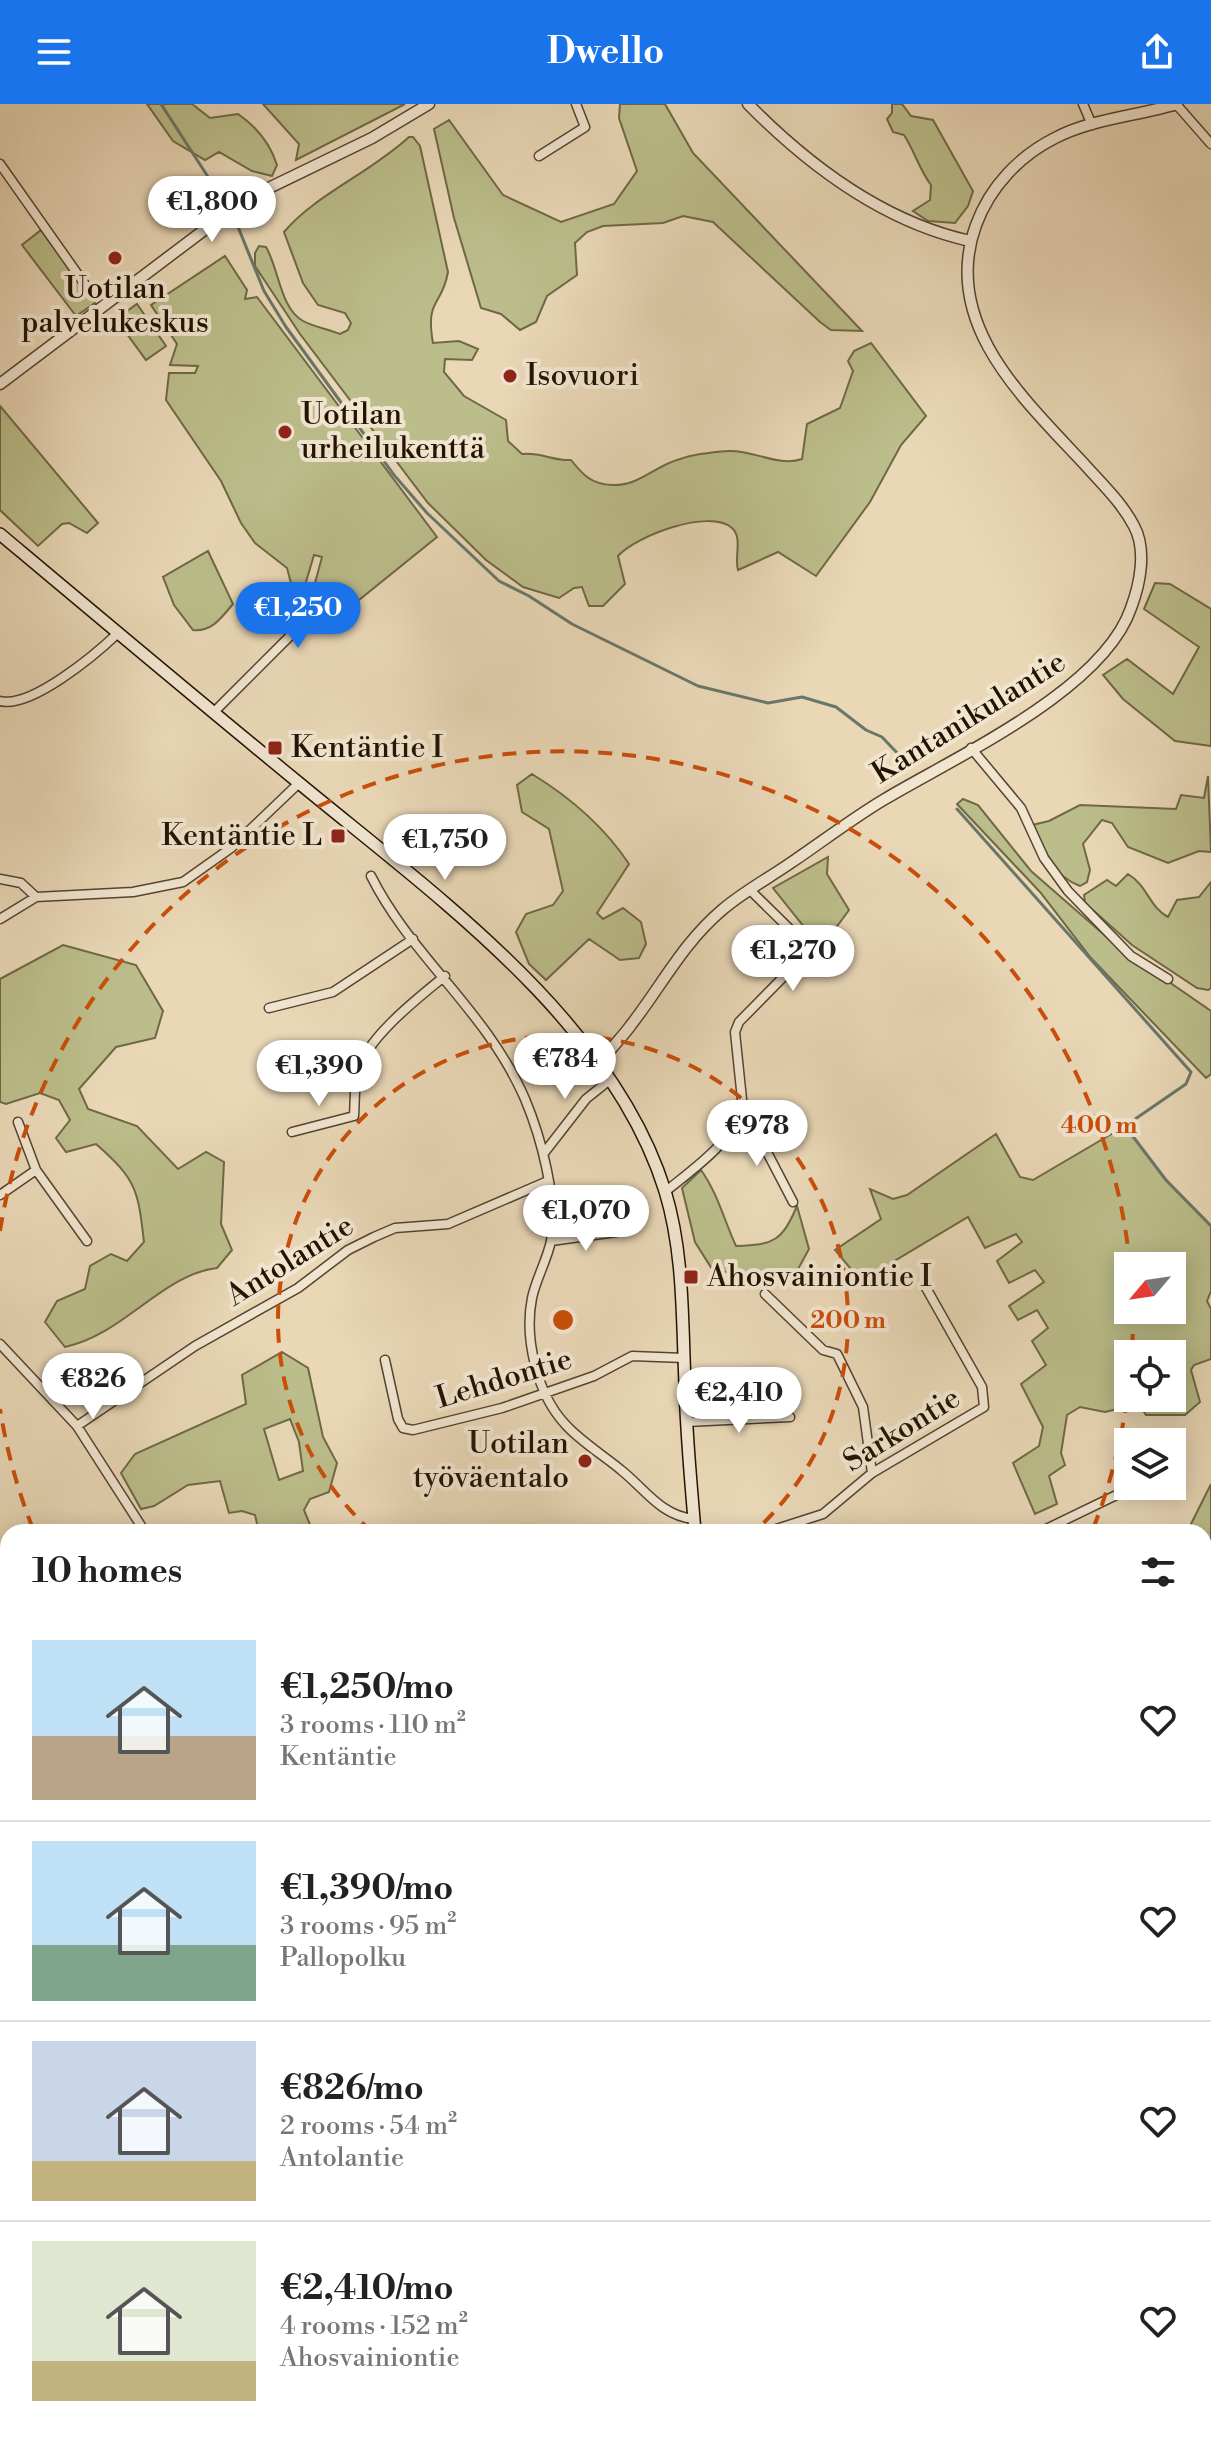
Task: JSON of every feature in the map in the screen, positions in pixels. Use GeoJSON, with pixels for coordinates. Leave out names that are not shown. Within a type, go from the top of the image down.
{"type":"FeatureCollection","features":[{"type":"Feature","properties":{"kind":"main road"},"geometry":{"type":"LineString","coordinates":[[0,534],[389,855],[520,973],[612,1079],[644,1135],[674,1227],[681,1285],[694,1524]]}},
{"type":"Feature","properties":{"kind":"street"},"geometry":{"type":"LineString","coordinates":[[0,384],[244,200],[372,138],[429,104]]}},
{"type":"Feature","properties":{"kind":"street"},"geometry":{"type":"LineString","coordinates":[[539,156],[585,127],[576,104]]}},
{"type":"Feature","properties":{"kind":"street"},"geometry":{"type":"LineString","coordinates":[[748,104],[783,138],[873,204],[902,220],[970,241]]}},
{"type":"Feature","properties":{"kind":"street"},"geometry":{"type":"LineString","coordinates":[[1083,104],[1092,125]]}},
{"type":"Feature","properties":{"kind":"street"},"geometry":{"type":"LineString","coordinates":[[1176,104],[1211,144]]}},
{"type":"Feature","properties":{"kind":"street","name":"Kantanikulantie"},"geometry":{"type":"LineString","coordinates":[[601,1064],[697,932],[750,890],[880,802],[1058,694],[1090,669],[1109,649],[1129,615],[1140,569],[1136,529],[1120,502],[1003,373],[986,346],[969,291],[970,241],[987,201],[1015,165],[1057,137],[1176,104]]}},
{"type":"Feature","properties":{"kind":"street"},"geometry":{"type":"LineString","coordinates":[[0,164],[86,286]]}},
{"type":"Feature","properties":{"kind":"street"},"geometry":{"type":"LineString","coordinates":[[214,712],[305,621]]}},
{"type":"Feature","properties":{"kind":"street"},"geometry":{"type":"LineString","coordinates":[[0,701],[10,704],[63,676],[118,633]]}},
{"type":"Feature","properties":{"kind":"street"},"geometry":{"type":"LineString","coordinates":[[971,748],[1021,808],[1044,858],[1068,891],[1131,956],[1168,979]]}},
{"type":"Feature","properties":{"kind":"street"},"geometry":{"type":"LineString","coordinates":[[0,919],[36,897],[133,892],[183,882],[231,848],[299,783]]}},
{"type":"Feature","properties":{"kind":"street"},"geometry":{"type":"LineString","coordinates":[[371,876],[382,898],[496,1044],[523,1096],[544,1153],[551,1241],[531,1312],[532,1343],[545,1393],[566,1425],[638,1484],[662,1509],[690,1524]]}},
{"type":"Feature","properties":{"kind":"street"},"geometry":{"type":"LineString","coordinates":[[0,879],[21,883],[36,897]]}},
{"type":"Feature","properties":{"kind":"street"},"geometry":{"type":"LineString","coordinates":[[665,1192],[692,1171],[739,1121],[743,1109],[735,1032],[739,1022],[807,953],[805,944],[750,890]]}},
{"type":"Feature","properties":{"kind":"street"},"geometry":{"type":"LineString","coordinates":[[269,1008],[333,992],[413,939]]}},
{"type":"Feature","properties":{"kind":"street"},"geometry":{"type":"LineString","coordinates":[[292,1132],[354,1116],[357,1072],[364,1054],[416,1000],[445,976]]}},
{"type":"Feature","properties":{"kind":"street"},"geometry":{"type":"LineString","coordinates":[[544,1153],[586,1099],[612,1079]]}},
{"type":"Feature","properties":{"kind":"street"},"geometry":{"type":"LineString","coordinates":[[739,1121],[768,1154],[793,1202]]}},
{"type":"Feature","properties":{"kind":"street"},"geometry":{"type":"LineString","coordinates":[[18,1122],[36,1170],[87,1241]]}},
{"type":"Feature","properties":{"kind":"street"},"geometry":{"type":"LineString","coordinates":[[0,1195],[36,1170]]}},
{"type":"Feature","properties":{"kind":"street","name":"Antolantie"},"geometry":{"type":"LineString","coordinates":[[77,1426],[195,1346],[298,1288],[348,1250],[395,1228],[448,1224],[548,1181]]}},
{"type":"Feature","properties":{"kind":"street"},"geometry":{"type":"LineString","coordinates":[[551,1241],[616,1232]]}},
{"type":"Feature","properties":{"kind":"street","name":"Sarkontie"},"geometry":{"type":"LineString","coordinates":[[792,1524],[823,1514],[872,1473],[984,1407],[982,1387],[925,1286]]}},
{"type":"Feature","properties":{"kind":"street"},"geometry":{"type":"LineString","coordinates":[[765,1294],[823,1350],[837,1354],[860,1397],[872,1473]]}},
{"type":"Feature","properties":{"kind":"street"},"geometry":{"type":"LineString","coordinates":[[0,1344],[77,1426],[140,1524]]}},
{"type":"Feature","properties":{"kind":"street","name":"Lehdontie"},"geometry":{"type":"LineString","coordinates":[[385,1360],[398,1419],[403,1428],[413,1430],[545,1393],[594,1376],[632,1356],[684,1358]]}},
{"type":"Feature","properties":{"kind":"street"},"geometry":{"type":"LineString","coordinates":[[686,1422],[790,1417]]}},
{"type":"Feature","properties":{"kind":"street"},"geometry":{"type":"LineString","coordinates":[[1057,1524],[1114,1496]]}},
{"type":"Feature","properties":{"kind":"green space"},"geometry":{"type":"Polygon","coordinates":[[[147,104],[192,104],[210,118],[238,114],[257,130],[271,150],[277,165],[272,176],[252,171],[219,152],[205,160],[173,141],[147,104]]]}},
{"type":"Feature","properties":{"kind":"green space"},"geometry":{"type":"Polygon","coordinates":[[[263,104],[405,104],[296,160],[299,144],[263,104]]]}},
{"type":"Feature","properties":{"kind":"green space"},"geometry":{"type":"Polygon","coordinates":[[[620,104],[665,104],[693,153],[862,331],[831,330],[713,222],[683,216],[663,223],[603,226],[587,232],[575,243],[577,275],[547,296],[536,322],[520,330],[501,314],[481,308],[454,218],[434,129],[449,120],[503,195],[561,222],[614,204],[637,171],[619,118],[620,104]]]}},
{"type":"Feature","properties":{"kind":"green space"},"geometry":{"type":"Polygon","coordinates":[[[892,104],[902,104],[911,116],[933,120],[973,191],[968,206],[955,223],[928,221],[913,211],[930,200],[931,185],[904,135],[893,132],[887,119],[892,113],[892,104]]]}},
{"type":"Feature","properties":{"kind":"green space"},"geometry":{"type":"Polygon","coordinates":[[[413,137],[420,146],[448,272],[431,318],[433,343],[459,341],[478,349],[472,360],[445,359],[444,372],[464,396],[506,420],[508,441],[522,454],[571,460],[588,478],[612,485],[631,482],[671,462],[704,454],[738,451],[775,460],[802,459],[807,424],[840,408],[853,371],[848,361],[854,351],[871,343],[926,416],[901,445],[870,502],[816,576],[778,552],[738,570],[738,542],[732,528],[707,521],[691,523],[656,533],[627,548],[618,556],[625,584],[603,606],[589,606],[582,587],[574,588],[559,598],[523,587],[486,560],[428,503],[300,334],[255,266],[255,253],[259,246],[266,247],[285,298],[295,315],[307,323],[340,334],[348,330],[351,323],[345,313],[318,305],[303,283],[284,232],[311,207],[413,137]]]}},
{"type":"Feature","properties":{"kind":"green space"},"geometry":{"type":"Polygon","coordinates":[[[41,230],[95,303],[76,316],[22,245],[41,230]]]}},
{"type":"Feature","properties":{"kind":"green space"},"geometry":{"type":"Polygon","coordinates":[[[225,256],[247,290],[245,299],[257,297],[437,537],[323,629],[308,609],[322,557],[314,555],[303,592],[292,587],[287,568],[255,543],[241,523],[221,481],[166,400],[169,373],[195,373],[198,366],[170,365],[177,344],[151,305],[225,256]]]}},
{"type":"Feature","properties":{"kind":"green space"},"geometry":{"type":"Polygon","coordinates":[[[137,304],[166,346],[146,360],[116,319],[137,304]]]}},
{"type":"Feature","properties":{"kind":"green space"},"geometry":{"type":"Polygon","coordinates":[[[0,406],[98,523],[87,533],[69,523],[62,524],[38,546],[0,510],[0,406]]]}},
{"type":"Feature","properties":{"kind":"green space"},"geometry":{"type":"Polygon","coordinates":[[[208,551],[233,604],[211,626],[193,630],[174,605],[163,577],[208,551]]]}},
{"type":"Feature","properties":{"kind":"green space"},"geometry":{"type":"Polygon","coordinates":[[[1155,583],[1170,584],[1211,609],[1211,746],[1175,741],[1123,699],[1103,675],[1127,659],[1173,694],[1199,647],[1144,609],[1155,583]]]}},
{"type":"Feature","properties":{"kind":"green space"},"geometry":{"type":"Polygon","coordinates":[[[532,774],[586,814],[609,837],[629,864],[597,913],[603,919],[623,908],[641,922],[646,944],[639,958],[620,960],[589,939],[546,980],[529,964],[516,932],[526,914],[553,905],[563,891],[549,829],[522,812],[517,785],[532,774]]]}},
{"type":"Feature","properties":{"kind":"green space"},"geometry":{"type":"Polygon","coordinates":[[[1208,776],[1211,852],[1199,851],[1168,863],[1128,847],[1112,823],[1102,820],[1083,844],[1090,870],[1087,882],[1080,886],[1055,869],[1028,826],[1049,821],[1080,805],[1176,809],[1181,795],[1204,798],[1208,776]]]}},
{"type":"Feature","properties":{"kind":"green space"},"geometry":{"type":"Polygon","coordinates":[[[963,799],[978,805],[1031,871],[1117,946],[1211,1011],[1211,1074],[1206,1078],[1091,958],[1040,892],[957,804],[963,799]]]}},
{"type":"Feature","properties":{"kind":"green space"},"geometry":{"type":"Polygon","coordinates":[[[828,857],[827,874],[849,910],[821,948],[773,888],[828,857]]]}},
{"type":"Feature","properties":{"kind":"green space"},"geometry":{"type":"Polygon","coordinates":[[[1128,874],[1168,917],[1177,900],[1199,897],[1211,882],[1211,988],[1197,988],[1132,945],[1085,903],[1084,895],[1107,880],[1116,886],[1128,874]]]}},
{"type":"Feature","properties":{"kind":"green space"},"geometry":{"type":"Polygon","coordinates":[[[63,945],[136,965],[163,1011],[155,1038],[116,1047],[79,1089],[88,1109],[137,1126],[178,1169],[206,1152],[224,1162],[221,1224],[232,1250],[217,1268],[179,1281],[106,1330],[65,1347],[45,1322],[57,1301],[85,1289],[90,1266],[111,1254],[127,1261],[144,1242],[137,1198],[120,1167],[96,1144],[66,1152],[56,1138],[70,1120],[59,1100],[40,1093],[6,1104],[0,1102],[0,979],[63,945]]]}},
{"type":"Feature","properties":{"kind":"green space"},"geometry":{"type":"Polygon","coordinates":[[[1125,1126],[1166,1180],[1211,1226],[1211,1291],[1207,1301],[1211,1309],[1211,1359],[1194,1365],[1191,1370],[1200,1402],[1185,1415],[1146,1415],[1144,1412],[1186,1412],[1186,1340],[1114,1340],[1114,1410],[1105,1412],[1080,1407],[1067,1415],[1061,1453],[1065,1465],[1049,1476],[1057,1504],[1035,1514],[1013,1463],[1039,1446],[1043,1427],[1021,1384],[1046,1365],[1032,1341],[1048,1328],[1037,1310],[1018,1320],[1009,1306],[1044,1282],[1035,1270],[1009,1283],[997,1261],[1022,1242],[1016,1234],[985,1248],[968,1217],[861,1281],[835,1250],[881,1219],[870,1189],[893,1199],[907,1195],[996,1134],[1020,1177],[1033,1180],[1125,1126]]]}},
{"type":"Feature","properties":{"kind":"green space"},"geometry":{"type":"Polygon","coordinates":[[[701,1170],[736,1246],[775,1239],[786,1227],[797,1206],[809,1249],[797,1271],[756,1288],[731,1273],[712,1269],[695,1242],[682,1188],[701,1170]]]}},
{"type":"Feature","properties":{"kind":"green space"},"geometry":{"type":"Polygon","coordinates":[[[282,1352],[308,1368],[323,1437],[337,1463],[329,1492],[310,1499],[304,1510],[310,1524],[257,1524],[255,1515],[242,1511],[229,1513],[220,1481],[188,1485],[154,1506],[141,1509],[121,1473],[135,1454],[246,1404],[242,1375],[282,1352]],[[290,1419],[264,1429],[279,1480],[303,1471],[299,1442],[290,1419]]]}},
{"type":"Feature","properties":{"kind":"green space"},"geometry":{"type":"Polygon","coordinates":[[[1211,1484],[1211,1524],[1191,1524],[1211,1484]]]}},
{"type":"Feature","properties":{"kind":"waterway"},"geometry":{"type":"LineString","coordinates":[[161,104],[221,197]]}},
{"type":"Feature","properties":{"kind":"waterway"},"geometry":{"type":"LineString","coordinates":[[236,222],[264,291],[286,327],[394,475],[427,513],[499,581],[572,624],[698,686],[768,703],[802,697],[836,707],[866,730],[882,737],[902,758]]}},
{"type":"Feature","properties":{"kind":"waterway"},"geometry":{"type":"LineString","coordinates":[[957,809],[1191,1072],[1186,1084],[1125,1126],[1166,1180],[1211,1226]]}},
{"type":"Feature","properties":{"kind":"place","name":"Uotilan palvelukeskus"},"geometry":{"type":"Point","coordinates":[115,258]}},
{"type":"Feature","properties":{"kind":"place","name":"Isovuori"},"geometry":{"type":"Point","coordinates":[510,376]}},
{"type":"Feature","properties":{"kind":"place","name":"Uotilan urheilukenttä"},"geometry":{"type":"Point","coordinates":[285,432]}},
{"type":"Feature","properties":{"kind":"place","name":"Kentäntie I"},"geometry":{"type":"Point","coordinates":[275,748]}},
{"type":"Feature","properties":{"kind":"place","name":"Kentäntie L"},"geometry":{"type":"Point","coordinates":[338,836]}},
{"type":"Feature","properties":{"kind":"place","name":"Ahosvainiontie I"},"geometry":{"type":"Point","coordinates":[691,1277]}},
{"type":"Feature","properties":{"kind":"place","name":"Uotilan työväentalo"},"geometry":{"type":"Point","coordinates":[585,1461]}}]}
